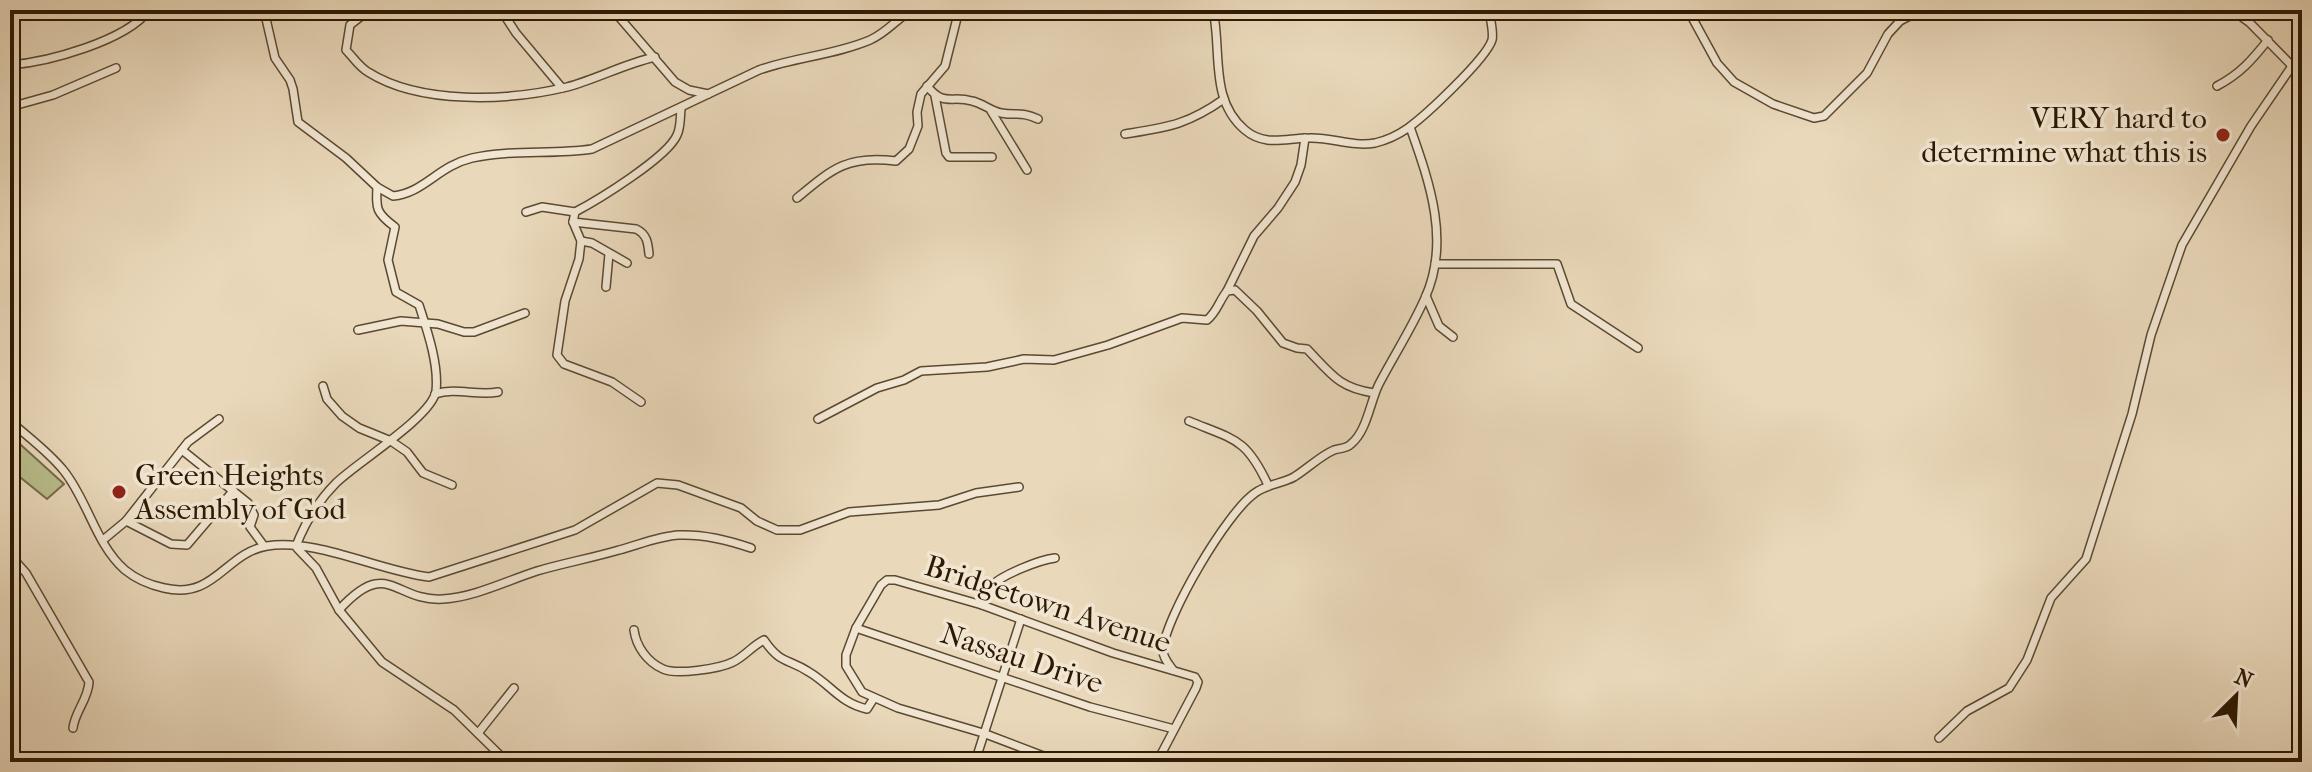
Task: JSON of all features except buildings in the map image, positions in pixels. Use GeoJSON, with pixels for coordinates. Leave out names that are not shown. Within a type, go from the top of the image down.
{"type":"FeatureCollection","features":[{"type":"Feature","properties":{"kind":"street"},"geometry":{"type":"LineString","coordinates":[[10,65],[39,63],[66,55],[131,28],[149,10]]}},
{"type":"Feature","properties":{"kind":"street"},"geometry":{"type":"LineString","coordinates":[[264,10],[275,58],[293,89],[298,122],[346,158],[377,187],[393,196],[416,190],[450,164],[473,158],[592,149],[784,61],[873,39],[889,29],[906,11]]}},
{"type":"Feature","properties":{"kind":"street"},"geometry":{"type":"LineString","coordinates":[[369,10],[350,25],[346,50],[365,71],[392,84],[429,95],[540,92],[562,88],[626,64],[655,57]]}},
{"type":"Feature","properties":{"kind":"street"},"geometry":{"type":"LineString","coordinates":[[501,10],[562,88]]}},
{"type":"Feature","properties":{"kind":"street"},"geometry":{"type":"LineString","coordinates":[[613,10],[675,82],[689,90],[708,94]]}},
{"type":"Feature","properties":{"kind":"street"},"geometry":{"type":"LineString","coordinates":[[797,198],[847,162],[896,161],[909,149],[918,126],[921,94],[945,66],[959,10]]}},
{"type":"Feature","properties":{"kind":"street"},"geometry":{"type":"LineString","coordinates":[[1213,10],[1217,75],[1224,99],[1245,130],[1262,140],[1282,142],[1305,138],[1355,144],[1393,138],[1410,127],[1484,55],[1493,38],[1489,10]]}},
{"type":"Feature","properties":{"kind":"street"},"geometry":{"type":"LineString","coordinates":[[1688,10],[1717,63],[1734,82],[1773,104],[1814,118],[1824,116],[1867,73],[1888,34],[1900,21],[1921,10]]}},
{"type":"Feature","properties":{"kind":"street"},"geometry":{"type":"LineString","coordinates":[[2232,10],[2268,40],[2302,76]]}},
{"type":"Feature","properties":{"kind":"street"},"geometry":{"type":"LineString","coordinates":[[2217,86],[2249,65],[2268,40]]}},
{"type":"Feature","properties":{"kind":"street"},"geometry":{"type":"LineString","coordinates":[[1939,738],[1967,711],[2009,688],[2027,660],[2051,598],[2086,559],[2132,414],[2151,335],[2182,245],[2251,126],[2292,66]]}},
{"type":"Feature","properties":{"kind":"street"},"geometry":{"type":"LineString","coordinates":[[10,107],[53,95],[116,68]]}},
{"type":"Feature","properties":{"kind":"street"},"geometry":{"type":"LineString","coordinates":[[927,86],[935,96],[944,100],[972,100],[1002,113],[1023,112],[1038,119]]}},
{"type":"Feature","properties":{"kind":"street"},"geometry":{"type":"LineString","coordinates":[[935,96],[949,157],[992,157]]}},
{"type":"Feature","properties":{"kind":"street"},"geometry":{"type":"LineString","coordinates":[[1125,134],[1176,126],[1198,117],[1224,99]]}},
{"type":"Feature","properties":{"kind":"street"},"geometry":{"type":"LineString","coordinates":[[526,212],[542,207],[575,212],[601,198],[676,139],[681,109]]}},
{"type":"Feature","properties":{"kind":"street"},"geometry":{"type":"LineString","coordinates":[[990,109],[1027,170]]}},
{"type":"Feature","properties":{"kind":"street"},"geometry":{"type":"LineString","coordinates":[[1173,670],[1164,657],[1163,646],[1179,604],[1230,520],[1253,494],[1268,485],[1284,482],[1333,451],[1352,444],[1374,393],[1426,296],[1435,264],[1437,236],[1434,204],[1410,127]]}},
{"type":"Feature","properties":{"kind":"street"},"geometry":{"type":"LineString","coordinates":[[818,419],[877,388],[921,371],[987,367],[1024,359],[1054,360],[1108,345],[1182,318],[1207,320],[1216,313],[1254,236],[1295,182],[1305,138]]}},
{"type":"Feature","properties":{"kind":"street"},"geometry":{"type":"LineString","coordinates":[[296,546],[314,508],[336,482],[391,441],[435,394],[433,361],[419,305],[396,292],[388,260],[395,227],[384,219],[376,207],[377,187]]}},
{"type":"Feature","properties":{"kind":"street"},"geometry":{"type":"LineString","coordinates":[[575,212],[573,222],[581,241],[579,259],[565,301],[557,355],[564,364],[612,382],[641,402]]}},
{"type":"Feature","properties":{"kind":"street"},"geometry":{"type":"LineString","coordinates":[[573,222],[636,229],[643,232],[648,240],[649,254]]}},
{"type":"Feature","properties":{"kind":"street"},"geometry":{"type":"LineString","coordinates":[[581,241],[592,243],[627,263]]}},
{"type":"Feature","properties":{"kind":"street"},"geometry":{"type":"LineString","coordinates":[[606,287],[609,254]]}},
{"type":"Feature","properties":{"kind":"street"},"geometry":{"type":"LineString","coordinates":[[1435,264],[1557,264],[1571,304],[1638,348]]}},
{"type":"Feature","properties":{"kind":"street"},"geometry":{"type":"LineString","coordinates":[[1227,291],[1235,290],[1283,343],[1307,349],[1351,390],[1374,393]]}},
{"type":"Feature","properties":{"kind":"street"},"geometry":{"type":"LineString","coordinates":[[1426,296],[1439,326],[1453,337]]}},
{"type":"Feature","properties":{"kind":"street"},"geometry":{"type":"LineString","coordinates":[[358,330],[401,321],[474,332],[525,313]]}},
{"type":"Feature","properties":{"kind":"street"},"geometry":{"type":"LineString","coordinates":[[323,386],[327,399],[342,416],[407,452],[423,473],[452,485]]}},
{"type":"Feature","properties":{"kind":"street"},"geometry":{"type":"LineString","coordinates":[[435,394],[453,391],[480,396],[498,392]]}},
{"type":"Feature","properties":{"kind":"street"},"geometry":{"type":"LineString","coordinates":[[103,540],[126,521],[188,442],[219,419]]}},
{"type":"Feature","properties":{"kind":"street"},"geometry":{"type":"LineString","coordinates":[[10,421],[64,471],[103,540],[124,569],[141,580],[176,591],[206,585],[242,556],[264,546],[296,546],[429,577],[575,530],[657,483],[678,485],[729,503],[777,530],[800,530],[849,512],[939,505],[976,493],[1019,487]]}},
{"type":"Feature","properties":{"kind":"street"},"geometry":{"type":"LineString","coordinates":[[1189,421],[1239,442],[1247,449],[1268,485]]}},
{"type":"Feature","properties":{"kind":"street"},"geometry":{"type":"LineString","coordinates":[[182,450],[248,503],[254,515],[250,527],[264,546]]}},
{"type":"Feature","properties":{"kind":"street"},"geometry":{"type":"LineString","coordinates":[[126,521],[171,544],[187,545],[233,491]]}},
{"type":"Feature","properties":{"kind":"street"},"geometry":{"type":"LineString","coordinates":[[339,610],[365,587],[379,584],[396,586],[425,597],[443,599],[677,535],[708,537],[751,548]]}},
{"type":"Feature","properties":{"kind":"street"},"geometry":{"type":"LineString","coordinates":[[296,546],[316,568],[339,610],[382,662],[454,710],[507,762]]}},
{"type":"Feature","properties":{"kind":"street"},"geometry":{"type":"LineString","coordinates":[[10,555],[26,573],[89,682],[88,695],[74,720],[73,728]]}},
{"type":"Feature","properties":{"kind":"street"},"geometry":{"type":"LineString","coordinates":[[982,605],[987,591],[998,581],[1043,560],[1055,558]]}},
{"type":"Feature","properties":{"kind":"street","name":"Bridgetown Avenue"},"geometry":{"type":"LineString","coordinates":[[874,698],[862,692],[846,666],[846,655],[856,628],[881,585],[887,580],[895,580],[982,605],[1113,653],[1195,677],[1198,682],[1196,688],[1174,729]]}},
{"type":"Feature","properties":{"kind":"street"},"geometry":{"type":"LineString","coordinates":[[975,762],[1021,619]]}},
{"type":"Feature","properties":{"kind":"street","name":"Nassau Drive"},"geometry":{"type":"LineString","coordinates":[[856,628],[1090,707],[1174,729]]}},
{"type":"Feature","properties":{"kind":"street"},"geometry":{"type":"LineString","coordinates":[[634,630],[636,645],[665,671],[700,670],[734,662],[764,640],[779,659],[809,672],[854,706],[867,709],[874,698],[983,733],[1059,762]]}},
{"type":"Feature","properties":{"kind":"street"},"geometry":{"type":"LineString","coordinates":[[479,732],[514,688]]}},
{"type":"Feature","properties":{"kind":"street"},"geometry":{"type":"LineString","coordinates":[[1174,729],[1159,759],[1174,762]]}},
{"type":"Feature","properties":{"kind":"street"},"geometry":{"type":"LineString","coordinates":[[1408,762],[1427,759],[1439,762]]}},
{"type":"Feature","properties":{"kind":"green space"},"geometry":{"type":"Polygon","coordinates":[[[10,435],[64,484],[47,499],[10,469],[10,435]]]}},
{"type":"Feature","properties":{"kind":"place","name":"VERY hard to determine what this is"},"geometry":{"type":"Point","coordinates":[2223,135]}},
{"type":"Feature","properties":{"kind":"place","name":"Green Heights Assembly of God"},"geometry":{"type":"Point","coordinates":[119,492]}}]}
